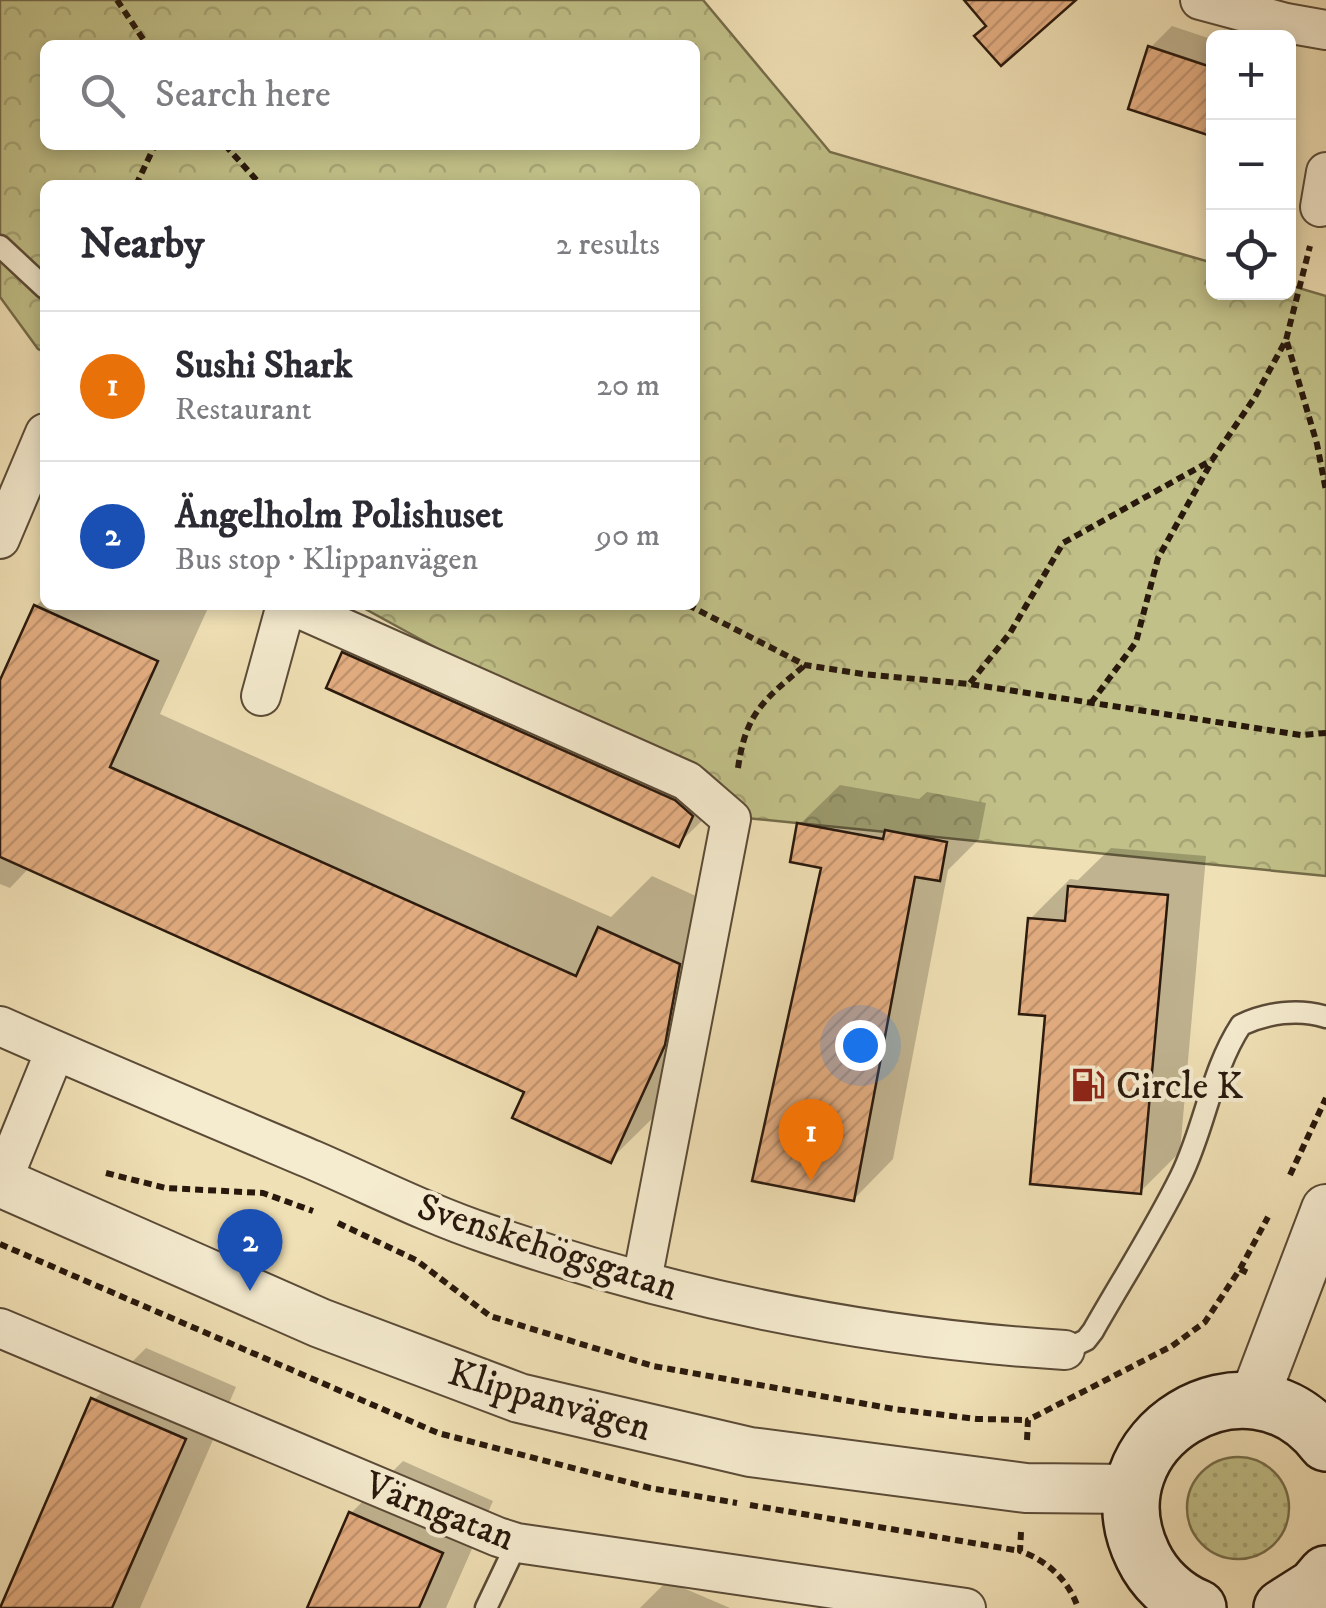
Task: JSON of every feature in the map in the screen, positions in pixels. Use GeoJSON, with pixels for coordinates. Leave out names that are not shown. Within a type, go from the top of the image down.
{"type":"FeatureCollection","features":[{"type":"Feature","properties":{"kind":"main road"},"geometry":{"type":"LineString","coordinates":[[1190,1607],[1148,1568],[1131,1516],[1133,1489],[1141,1463],[1156,1440],[1175,1422],[1212,1404],[1253,1401],[1279,1407],[1303,1420],[1326,1442]]}},
{"type":"Feature","properties":{"kind":"street"},"geometry":{"type":"LineString","coordinates":[[1200,0],[1326,30]]}},
{"type":"Feature","properties":{"kind":"street"},"geometry":{"type":"LineString","coordinates":[[0,539],[32,498],[40,458]]}},
{"type":"Feature","properties":{"kind":"street"},"geometry":{"type":"LineString","coordinates":[[260,696],[287,610]]}},
{"type":"Feature","properties":{"kind":"street"},"geometry":{"type":"LineString","coordinates":[[300,610],[687,781],[731,819],[642,1280]]}},
{"type":"Feature","properties":{"kind":"street","name":"Svenskehögsgatan"},"geometry":{"type":"LineString","coordinates":[[0,1026],[484,1233],[642,1280],[856,1326],[967,1344],[1065,1350]]}},
{"type":"Feature","properties":{"kind":"street"},"geometry":{"type":"LineString","coordinates":[[0,1184],[56,1050]]}},
{"type":"Feature","properties":{"kind":"street","name":"Klippanvägen"},"geometry":{"type":"LineString","coordinates":[[0,1184],[320,1322],[518,1398],[750,1452],[1026,1488],[1133,1489]]}},
{"type":"Feature","properties":{"kind":"street"},"geometry":{"type":"LineString","coordinates":[[1253,1401],[1326,1209]]}},
{"type":"Feature","properties":{"kind":"street","name":"Värngatan"},"geometry":{"type":"LineString","coordinates":[[0,1328],[517,1543],[966,1608]]}},
{"type":"Feature","properties":{"kind":"lane"},"geometry":{"type":"LineString","coordinates":[[0,246],[40,283]]}},
{"type":"Feature","properties":{"kind":"lane"},"geometry":{"type":"LineString","coordinates":[[1065,1350],[1086,1340],[1093,1331],[1180,1178],[1200,1132],[1215,1076],[1241,1025],[1300,1012],[1326,1017]]}},
{"type":"Feature","properties":{"kind":"lane"},"geometry":{"type":"LineString","coordinates":[[486,1608],[517,1543]]}},
{"type":"Feature","properties":{"kind":"path"},"geometry":{"type":"LineString","coordinates":[[117,0],[144,40]]}},
{"type":"Feature","properties":{"kind":"path"},"geometry":{"type":"LineString","coordinates":[[138,180],[153,150]]}},
{"type":"Feature","properties":{"kind":"path"},"geometry":{"type":"LineString","coordinates":[[230,150],[256,180]]}},
{"type":"Feature","properties":{"kind":"path"},"geometry":{"type":"LineString","coordinates":[[1091,703],[1136,642],[1158,558],[1212,460],[1255,397],[1286,340],[1323,189]]}},
{"type":"Feature","properties":{"kind":"path"},"geometry":{"type":"LineString","coordinates":[[1286,340],[1326,491]]}},
{"type":"Feature","properties":{"kind":"path"},"geometry":{"type":"LineString","coordinates":[[969,684],[1010,632],[1063,543],[1212,460]]}},
{"type":"Feature","properties":{"kind":"path"},"geometry":{"type":"LineString","coordinates":[[698,610],[806,664],[969,684],[1301,735],[1326,733]]}},
{"type":"Feature","properties":{"kind":"path"},"geometry":{"type":"LineString","coordinates":[[731,819],[743,735],[766,698],[806,664]]}},
{"type":"Feature","properties":{"kind":"path"},"geometry":{"type":"LineString","coordinates":[[20,1136],[122,1176],[166,1188],[263,1193],[314,1212]]}},
{"type":"Feature","properties":{"kind":"path"},"geometry":{"type":"LineString","coordinates":[[331,1220],[416,1260],[490,1316],[653,1366],[894,1409],[977,1419],[1028,1420]]}},
{"type":"Feature","properties":{"kind":"green space"},"geometry":{"type":"Polygon","coordinates":[[[0,0],[703,0],[830,152],[1206,261],[1206,300],[1296,300],[1296,287],[1326,296],[1326,876],[746,818],[367,610],[700,610],[700,180],[40,180],[40,350],[0,297],[0,0]]]}},
{"type":"Feature","properties":{"kind":"green space"},"geometry":{"type":"Polygon","coordinates":[[[1238,1457],[1258,1461],[1274,1472],[1285,1488],[1289,1508],[1285,1528],[1274,1544],[1258,1555],[1238,1559],[1218,1555],[1202,1544],[1191,1528],[1187,1508],[1191,1488],[1202,1472],[1218,1461],[1238,1457]]]}},
{"type":"Feature","properties":{"kind":"building"},"geometry":{"type":"Polygon","coordinates":[[[964,0],[1076,0],[1001,66],[974,36],[986,26],[964,0]]]}},
{"type":"Feature","properties":{"kind":"building"},"geometry":{"type":"Polygon","coordinates":[[[1148,46],[1206,65],[1206,134],[1128,109],[1148,46]]]}},
{"type":"Feature","properties":{"kind":"building"},"geometry":{"type":"Polygon","coordinates":[[[34,605],[158,661],[110,767],[576,976],[598,927],[680,964],[665,1045],[611,1163],[512,1118],[524,1092],[0,857],[0,680],[34,605]]]}},
{"type":"Feature","properties":{"kind":"building"},"geometry":{"type":"Polygon","coordinates":[[[342,652],[675,800],[693,816],[679,847],[326,688],[342,652]]]}},
{"type":"Feature","properties":{"kind":"building"},"geometry":{"type":"Polygon","coordinates":[[[797,823],[883,839],[885,830],[947,842],[940,881],[915,877],[854,1201],[752,1181],[821,868],[790,862],[797,823]]]}},
{"type":"Feature","properties":{"kind":"building"},"geometry":{"type":"Polygon","coordinates":[[[1068,886],[1168,895],[1141,1194],[1030,1184],[1045,1016],[1019,1014],[1028,918],[1065,921],[1068,886]]]}},
{"type":"Feature","properties":{"kind":"building"},"geometry":{"type":"Polygon","coordinates":[[[91,1398],[186,1439],[112,1608],[0,1608],[91,1398]]]}},
{"type":"Feature","properties":{"kind":"building"},"geometry":{"type":"Polygon","coordinates":[[[349,1512],[443,1553],[419,1608],[307,1608],[349,1512]]]}},
{"type":"Feature","properties":{"kind":"place","name":"Circle K"},"geometry":{"type":"Point","coordinates":[1088,1085]}},
{"type":"Feature","properties":{"kind":"place","name":"Sushi Shark"},"geometry":{"type":"Point","coordinates":[811,1181]}},
{"type":"Feature","properties":{"kind":"place","name":"Ängelholm Polishuset"},"geometry":{"type":"Point","coordinates":[250,1291]}}]}
